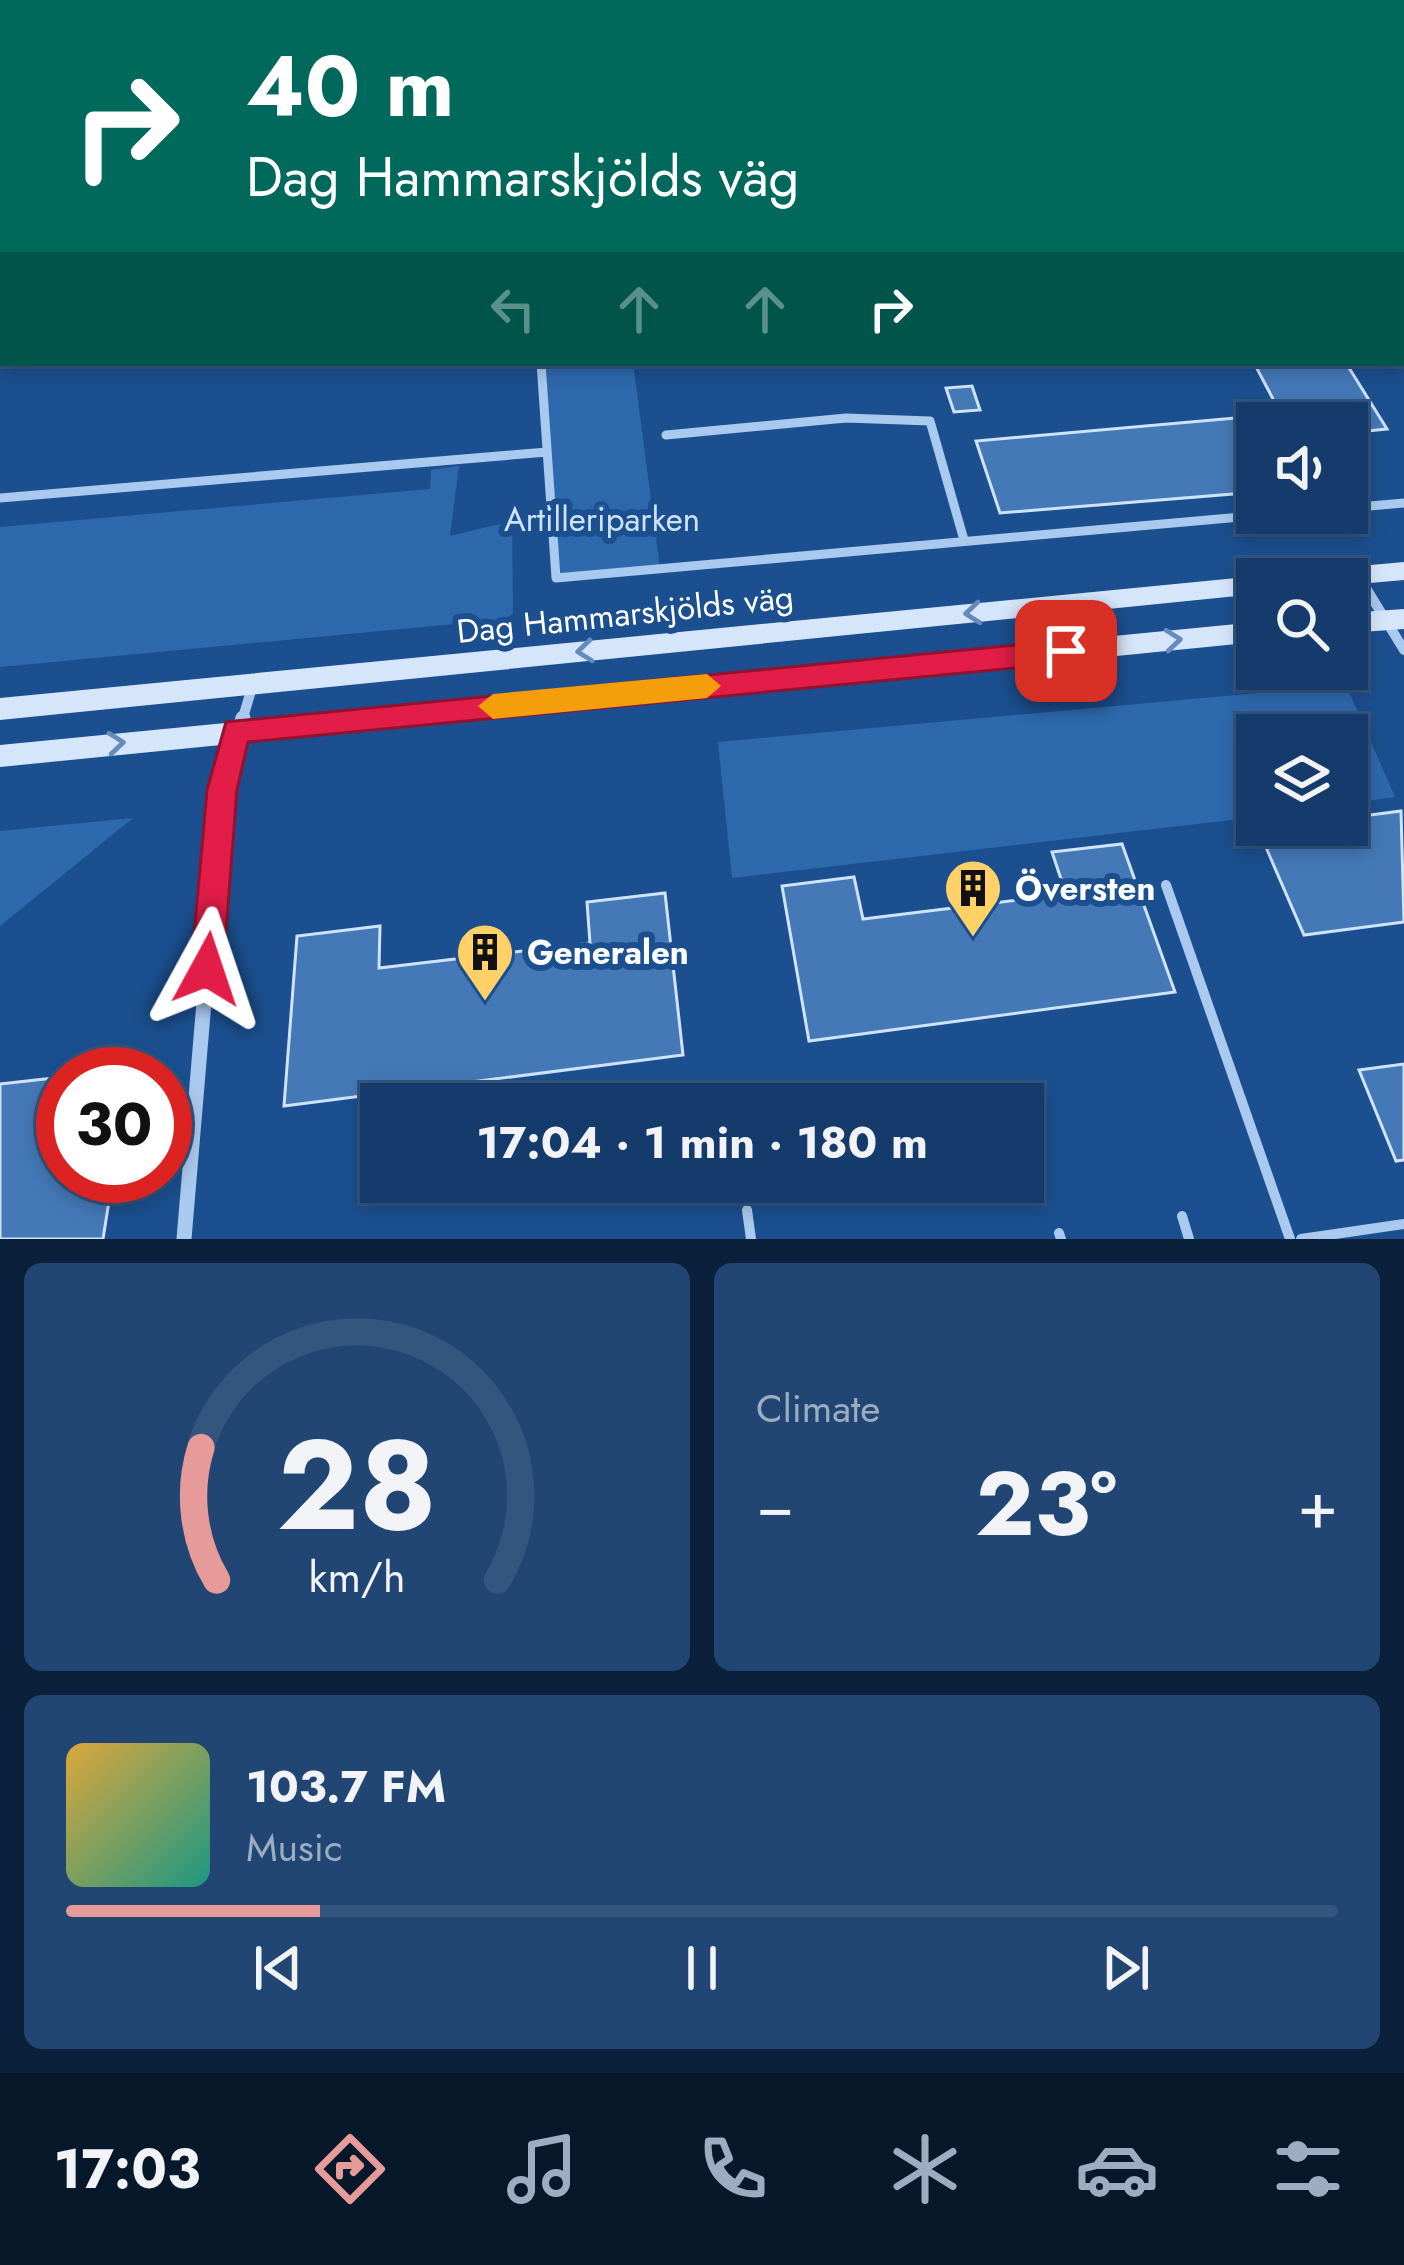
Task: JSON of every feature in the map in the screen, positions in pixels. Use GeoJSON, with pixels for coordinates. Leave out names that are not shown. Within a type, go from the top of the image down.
{"type":"FeatureCollection","features":[{"type":"Feature","properties":{"kind":"main road"},"geometry":{"type":"LineString","coordinates":[[1368,574],[1404,571]]}},
{"type":"Feature","properties":{"kind":"main road","name":"Dag Hammarskjölds väg"},"geometry":{"type":"LineString","coordinates":[[0,709],[1236,587]]}},
{"type":"Feature","properties":{"kind":"main road"},"geometry":{"type":"LineString","coordinates":[[0,756],[1236,634]]}},
{"type":"Feature","properties":{"kind":"street"},"geometry":{"type":"LineString","coordinates":[[1368,587],[1395,620],[1404,650]]}},
{"type":"Feature","properties":{"kind":"street"},"geometry":{"type":"LineString","coordinates":[[184,1239],[222,790],[253,684]]}},
{"type":"Feature","properties":{"kind":"lane"},"geometry":{"type":"LineString","coordinates":[[541,366],[556,578],[1236,517]]}},
{"type":"Feature","properties":{"kind":"lane"},"geometry":{"type":"LineString","coordinates":[[666,435],[847,418],[931,422],[964,540]]}},
{"type":"Feature","properties":{"kind":"lane"},"geometry":{"type":"LineString","coordinates":[[0,498],[547,452]]}},
{"type":"Feature","properties":{"kind":"lane"},"geometry":{"type":"LineString","coordinates":[[1368,506],[1404,503]]}},
{"type":"Feature","properties":{"kind":"lane"},"geometry":{"type":"LineString","coordinates":[[1166,885],[1290,1239]]}},
{"type":"Feature","properties":{"kind":"lane"},"geometry":{"type":"LineString","coordinates":[[747,1210],[751,1239]]}},
{"type":"Feature","properties":{"kind":"lane"},"geometry":{"type":"LineString","coordinates":[[1182,1216],[1189,1239]]}},
{"type":"Feature","properties":{"kind":"lane"},"geometry":{"type":"LineString","coordinates":[[1301,1239],[1374,1234],[1404,1224]]}},
{"type":"Feature","properties":{"kind":"green space","name":"Artilleriparken"},"geometry":{"type":"Polygon","coordinates":[[[541,366],[633,366],[660,568],[556,578],[541,366]]]}},
{"type":"Feature","properties":{"kind":"green space"},"geometry":{"type":"Polygon","coordinates":[[[459,466],[450,536],[512,521],[513,613],[507,619],[0,667],[0,527],[430,489],[431,470],[459,466]]]}},
{"type":"Feature","properties":{"kind":"green space"},"geometry":{"type":"Polygon","coordinates":[[[1291,690],[1348,690],[1359,714],[1236,714],[1236,819],[732,878],[718,742],[1291,690]]]}},
{"type":"Feature","properties":{"kind":"green space"},"geometry":{"type":"Polygon","coordinates":[[[1368,735],[1395,797],[1368,801],[1368,735]]]}},
{"type":"Feature","properties":{"kind":"green space"},"geometry":{"type":"Polygon","coordinates":[[[133,818],[0,926],[0,831],[133,818]]]}},
{"type":"Feature","properties":{"kind":"building"},"geometry":{"type":"Polygon","coordinates":[[[1256,366],[1348,366],[1387,429],[1368,431],[1368,402],[1275,402],[1256,366]]]}},
{"type":"Feature","properties":{"kind":"building"},"geometry":{"type":"Polygon","coordinates":[[[972,386],[980,410],[954,412],[946,388],[972,386]]]}},
{"type":"Feature","properties":{"kind":"building"},"geometry":{"type":"Polygon","coordinates":[[[1236,418],[1236,494],[1000,513],[976,441],[1236,418]]]}},
{"type":"Feature","properties":{"kind":"building"},"geometry":{"type":"Polygon","coordinates":[[[1401,811],[1404,922],[1304,935],[1265,846],[1368,846],[1368,815],[1401,811]]]}},
{"type":"Feature","properties":{"kind":"building","name":"Översten"},"geometry":{"type":"Polygon","coordinates":[[[1122,844],[1175,992],[809,1041],[782,886],[854,877],[863,919],[1066,894],[1052,852],[1122,844]]]}},
{"type":"Feature","properties":{"kind":"building","name":"Generalen"},"geometry":{"type":"Polygon","coordinates":[[[665,893],[683,1055],[464,1083],[360,1083],[360,1096],[284,1106],[297,936],[380,926],[379,968],[590,943],[587,902],[665,893]]]}},
{"type":"Feature","properties":{"kind":"building"},"geometry":{"type":"Polygon","coordinates":[[[1404,1064],[1404,1160],[1396,1161],[1359,1070],[1404,1064]]]}},
{"type":"Feature","properties":{"kind":"building"},"geometry":{"type":"Polygon","coordinates":[[[36,1080],[36,1203],[109,1203],[103,1239],[0,1239],[0,1084],[36,1080]]]}},
{"type":"Feature","properties":{"kind":"slow traffic"},"geometry":{"type":"LineString","coordinates":[[493,706],[707,686]]}},
{"type":"Feature","properties":{"kind":"place","name":"Översten"},"geometry":{"type":"Point","coordinates":[973,939]}},
{"type":"Feature","properties":{"kind":"place","name":"Generalen"},"geometry":{"type":"Point","coordinates":[485,1003]}},
{"type":"Feature","properties":{"kind":"route"},"geometry":{"type":"LineString","coordinates":[[207,969],[222,790],[236,731],[1066,651]]}}]}
